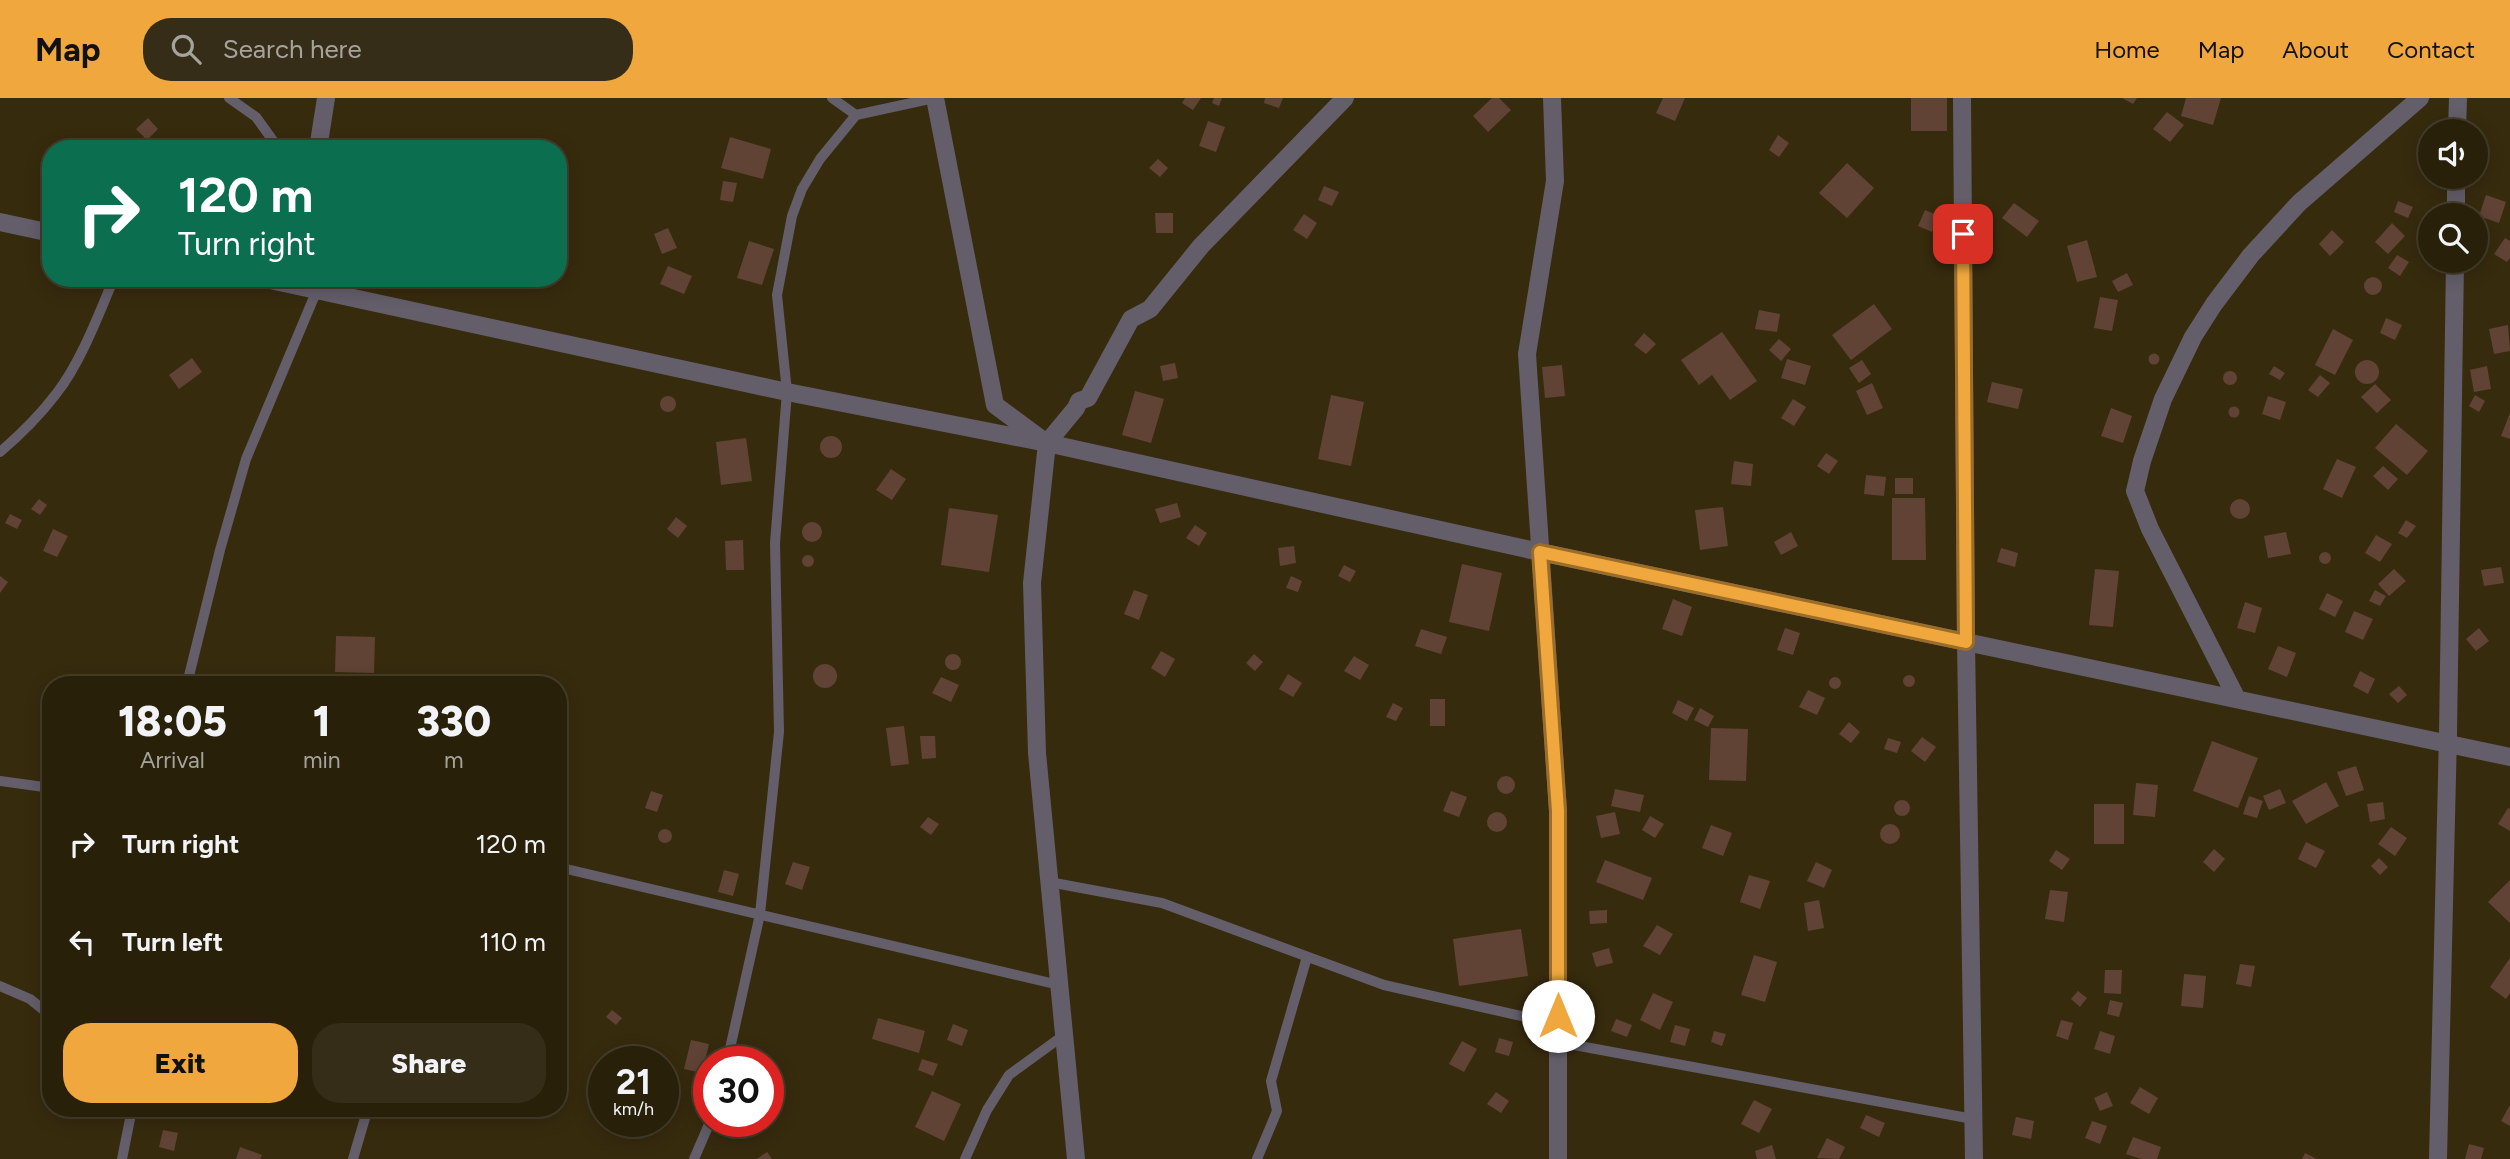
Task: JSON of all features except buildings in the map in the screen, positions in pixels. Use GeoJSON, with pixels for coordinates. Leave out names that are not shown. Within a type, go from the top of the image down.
{"type":"FeatureCollection","features":[{"type":"Feature","properties":{"kind":"street"},"geometry":{"type":"LineString","coordinates":[[319,140],[326,98]]}},
{"type":"Feature","properties":{"kind":"street"},"geometry":{"type":"LineString","coordinates":[[935,98],[995,405],[1047,443]]}},
{"type":"Feature","properties":{"kind":"street"},"geometry":{"type":"LineString","coordinates":[[1076,1159],[1037,753],[1032,583],[1047,443],[1079,401],[1088,398],[1131,319],[1150,309],[1201,246],[1345,98]]}},
{"type":"Feature","properties":{"kind":"street"},"geometry":{"type":"LineString","coordinates":[[1552,98],[1555,181],[1527,354],[1558,811],[1558,1159]]}},
{"type":"Feature","properties":{"kind":"street"},"geometry":{"type":"LineString","coordinates":[[1962,98],[1966,642],[1975,1159]]}},
{"type":"Feature","properties":{"kind":"street"},"geometry":{"type":"LineString","coordinates":[[2237,699],[2150,529],[2140,504],[2135,491],[2142,461],[2163,399],[2193,337],[2214,304],[2244,265],[2299,203],[2420,98]]}},
{"type":"Feature","properties":{"kind":"street"},"geometry":{"type":"LineString","coordinates":[[2457,119],[2458,98]]}},
{"type":"Feature","properties":{"kind":"street"},"geometry":{"type":"LineString","coordinates":[[0,222],[42,231]]}},
{"type":"Feature","properties":{"kind":"street"},"geometry":{"type":"LineString","coordinates":[[2438,1159],[2448,744],[2455,273]]}},
{"type":"Feature","properties":{"kind":"street"},"geometry":{"type":"LineString","coordinates":[[331,287],[788,392],[1047,443],[1540,552],[2510,757]]}},
{"type":"Feature","properties":{"kind":"lane"},"geometry":{"type":"LineString","coordinates":[[229,98],[256,117],[273,140]]}},
{"type":"Feature","properties":{"kind":"lane"},"geometry":{"type":"LineString","coordinates":[[832,98],[856,115]]}},
{"type":"Feature","properties":{"kind":"lane"},"geometry":{"type":"LineString","coordinates":[[731,1046],[760,914],[779,732],[775,544],[788,392],[777,295],[792,216],[802,189],[820,159],[856,115],[935,98]]}},
{"type":"Feature","properties":{"kind":"lane"},"geometry":{"type":"LineString","coordinates":[[0,452],[18,438],[58,393],[89,336],[110,287]]}},
{"type":"Feature","properties":{"kind":"lane"},"geometry":{"type":"LineString","coordinates":[[189,676],[246,459],[317,287]]}},
{"type":"Feature","properties":{"kind":"lane"},"geometry":{"type":"LineString","coordinates":[[0,781],[42,787]]}},
{"type":"Feature","properties":{"kind":"lane"},"geometry":{"type":"LineString","coordinates":[[567,869],[1059,985]]}},
{"type":"Feature","properties":{"kind":"lane"},"geometry":{"type":"LineString","coordinates":[[1049,882],[1162,903],[1384,985],[1531,1018],[1558,1042],[1973,1119]]}},
{"type":"Feature","properties":{"kind":"lane"},"geometry":{"type":"LineString","coordinates":[[1258,1159],[1277,1111],[1271,1081],[1307,957]]}},
{"type":"Feature","properties":{"kind":"lane"},"geometry":{"type":"LineString","coordinates":[[0,986],[30,999],[42,1009]]}},
{"type":"Feature","properties":{"kind":"lane"},"geometry":{"type":"LineString","coordinates":[[965,1159],[987,1110],[1009,1075],[1064,1035]]}},
{"type":"Feature","properties":{"kind":"lane"},"geometry":{"type":"LineString","coordinates":[[122,1159],[130,1117]]}},
{"type":"Feature","properties":{"kind":"lane"},"geometry":{"type":"LineString","coordinates":[[353,1159],[365,1117]]}},
{"type":"Feature","properties":{"kind":"lane"},"geometry":{"type":"LineString","coordinates":[[694,1159],[704,1137]]}},
{"type":"Feature","properties":{"kind":"route"},"geometry":{"type":"LineString","coordinates":[[1558,1016],[1558,811],[1540,552],[1966,642],[1963,234]]}}]}
